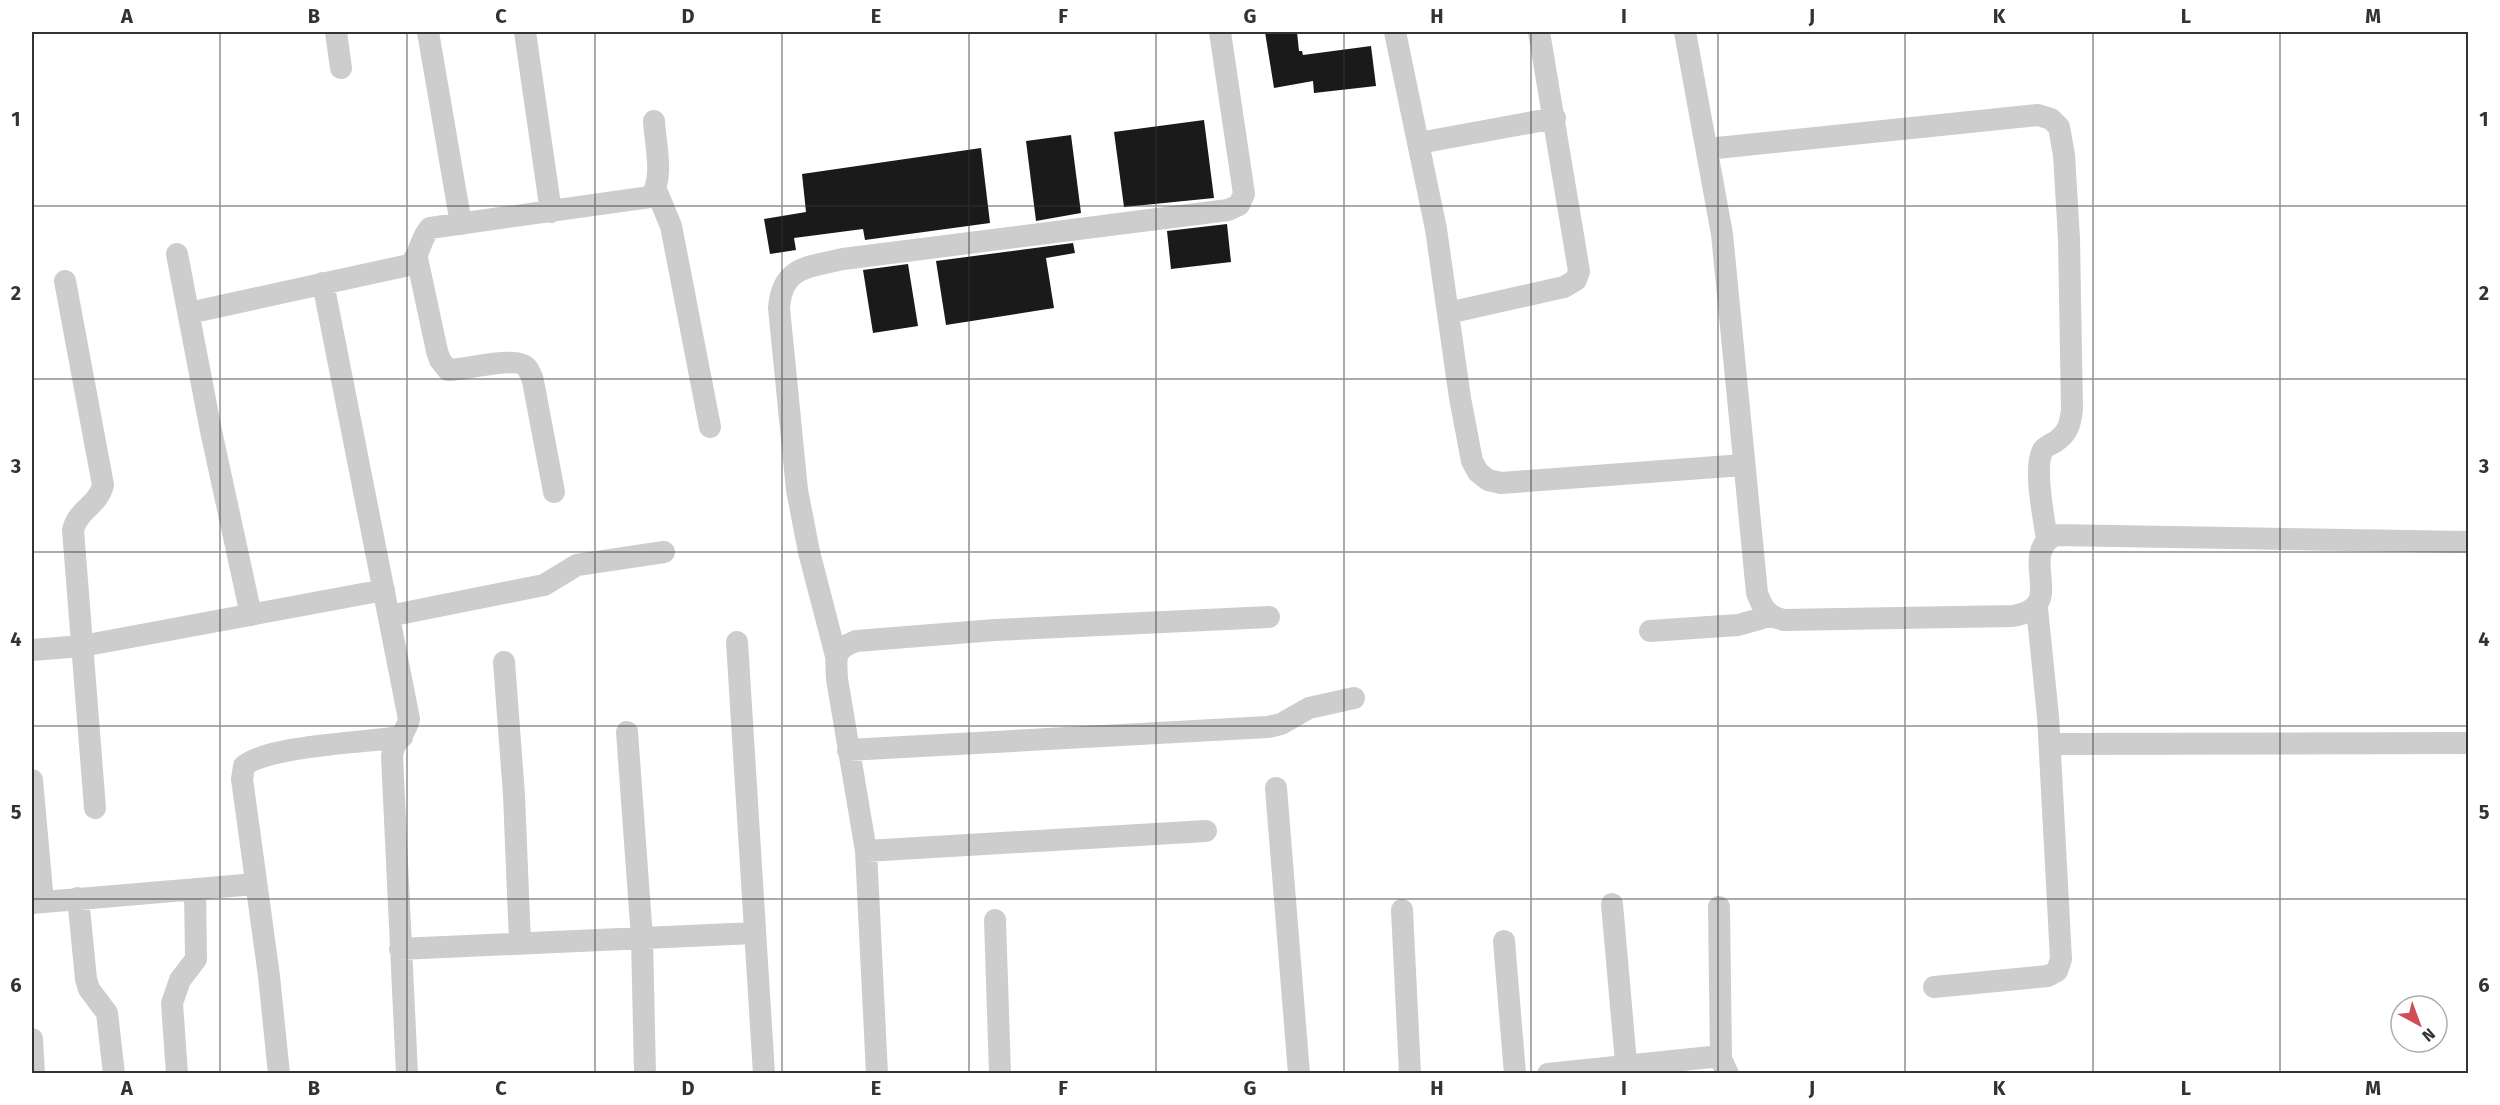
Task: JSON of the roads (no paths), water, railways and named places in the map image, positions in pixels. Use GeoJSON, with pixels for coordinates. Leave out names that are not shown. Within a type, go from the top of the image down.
{"type":"FeatureCollection","features":[{"type":"Feature","properties":{"kind":"street"},"geometry":{"type":"LineString","coordinates":[[336,32],[342,68]]}},
{"type":"Feature","properties":{"kind":"street"},"geometry":{"type":"LineString","coordinates":[[428,32],[461,224]]}},
{"type":"Feature","properties":{"kind":"street"},"geometry":{"type":"LineString","coordinates":[[525,32],[551,213]]}},
{"type":"Feature","properties":{"kind":"street"},"geometry":{"type":"LineString","coordinates":[[877,1074],[866,851],[848,750],[836,656],[809,552],[797,490],[779,308],[781,292],[788,278],[800,270],[843,259],[1228,210],[1239,205],[1244,194],[1220,32]]}},
{"type":"Feature","properties":{"kind":"street"},"geometry":{"type":"LineString","coordinates":[[1395,32],[1436,229],[1472,461],[1478,472],[1488,480],[1501,483],[1743,465]]}},
{"type":"Feature","properties":{"kind":"street"},"geometry":{"type":"LineString","coordinates":[[1448,313],[1542,294],[1564,287],[1576,280],[1579,271],[1539,32]]}},
{"type":"Feature","properties":{"kind":"street"},"geometry":{"type":"LineString","coordinates":[[1685,32],[1722,234],[1743,465],[1757,593],[1763,609],[1770,616],[1784,620],[2013,616],[2029,613],[2037,608]]}},
{"type":"Feature","properties":{"kind":"street"},"geometry":{"type":"LineString","coordinates":[[1707,149],[2038,115],[2051,119],[2059,127],[2064,155],[2069,239],[2072,410],[2069,426],[2064,435],[2044,448],[2040,459],[2047,540]]}},
{"type":"Feature","properties":{"kind":"street"},"geometry":{"type":"LineString","coordinates":[[1419,143],[1555,118]]}},
{"type":"Feature","properties":{"kind":"street"},"geometry":{"type":"LineString","coordinates":[[654,121],[656,190],[671,226],[710,427]]}},
{"type":"Feature","properties":{"kind":"street"},"geometry":{"type":"LineString","coordinates":[[554,492],[533,381],[527,367],[511,362],[448,370],[440,360],[417,258],[423,236],[430,228],[640,200],[650,197],[656,190]]}},
{"type":"Feature","properties":{"kind":"street"},"geometry":{"type":"LineString","coordinates":[[177,254],[251,615]]}},
{"type":"Feature","properties":{"kind":"street"},"geometry":{"type":"LineString","coordinates":[[189,313],[393,270],[409,265],[417,258]]}},
{"type":"Feature","properties":{"kind":"street"},"geometry":{"type":"LineString","coordinates":[[65,281],[103,485],[100,496],[93,505],[81,512],[72,530],[95,808]]}},
{"type":"Feature","properties":{"kind":"street"},"geometry":{"type":"LineString","coordinates":[[323,283],[409,719],[407,730],[393,745],[392,756],[407,1074]]}},
{"type":"Feature","properties":{"kind":"street"},"geometry":{"type":"LineString","coordinates":[[1934,987],[2035,979],[2057,971],[2061,959],[2050,744],[2037,608],[2040,596],[2040,550],[2047,540],[2055,535],[2071,534],[2469,542]]}},
{"type":"Feature","properties":{"kind":"street"},"geometry":{"type":"LineString","coordinates":[[389,616],[544,585],[577,565],[664,552]]}},
{"type":"Feature","properties":{"kind":"street"},"geometry":{"type":"LineString","coordinates":[[32,650],[82,646],[384,590]]}},
{"type":"Feature","properties":{"kind":"street"},"geometry":{"type":"LineString","coordinates":[[1650,631],[1738,625],[1770,616]]}},
{"type":"Feature","properties":{"kind":"street"},"geometry":{"type":"LineString","coordinates":[[836,656],[842,647],[856,641],[995,630],[1269,617]]}},
{"type":"Feature","properties":{"kind":"street"},"geometry":{"type":"LineString","coordinates":[[737,642],[764,1074]]}},
{"type":"Feature","properties":{"kind":"street"},"geometry":{"type":"LineString","coordinates":[[504,662],[514,795],[520,944]]}},
{"type":"Feature","properties":{"kind":"street"},"geometry":{"type":"LineString","coordinates":[[848,750],[1268,727],[1281,724],[1309,708],[1354,698]]}},
{"type":"Feature","properties":{"kind":"street"},"geometry":{"type":"LineString","coordinates":[[627,732],[642,938],[645,1074]]}},
{"type":"Feature","properties":{"kind":"street"},"geometry":{"type":"LineString","coordinates":[[279,1074],[269,976],[242,779],[244,766],[253,758],[402,737]]}},
{"type":"Feature","properties":{"kind":"street"},"geometry":{"type":"LineString","coordinates":[[2050,744],[2469,743]]}},
{"type":"Feature","properties":{"kind":"street"},"geometry":{"type":"LineString","coordinates":[[32,780],[37,903],[256,884]]}},
{"type":"Feature","properties":{"kind":"street"},"geometry":{"type":"LineString","coordinates":[[1276,788],[1299,1074]]}},
{"type":"Feature","properties":{"kind":"street"},"geometry":{"type":"LineString","coordinates":[[866,851],[1206,831]]}},
{"type":"Feature","properties":{"kind":"street"},"geometry":{"type":"LineString","coordinates":[[177,1074],[172,1003],[180,980],[196,959],[195,889]]}},
{"type":"Feature","properties":{"kind":"street"},"geometry":{"type":"LineString","coordinates":[[78,898],[86,979],[89,989],[107,1013],[114,1074]]}},
{"type":"Feature","properties":{"kind":"street"},"geometry":{"type":"LineString","coordinates":[[1612,904],[1627,1070]]}},
{"type":"Feature","properties":{"kind":"street"},"geometry":{"type":"LineString","coordinates":[[1719,907],[1724,1066]]}},
{"type":"Feature","properties":{"kind":"street"},"geometry":{"type":"LineString","coordinates":[[1402,910],[1410,1074]]}},
{"type":"Feature","properties":{"kind":"street"},"geometry":{"type":"LineString","coordinates":[[995,920],[1000,1074]]}},
{"type":"Feature","properties":{"kind":"street"},"geometry":{"type":"LineString","coordinates":[[400,950],[755,933]]}},
{"type":"Feature","properties":{"kind":"street"},"geometry":{"type":"LineString","coordinates":[[1504,941],[1515,1074]]}},
{"type":"Feature","properties":{"kind":"street"},"geometry":{"type":"LineString","coordinates":[[32,1039],[34,1074]]}},
{"type":"Feature","properties":{"kind":"street"},"geometry":{"type":"LineString","coordinates":[[1548,1074],[1627,1070],[1711,1057],[1724,1066]]}}]}
